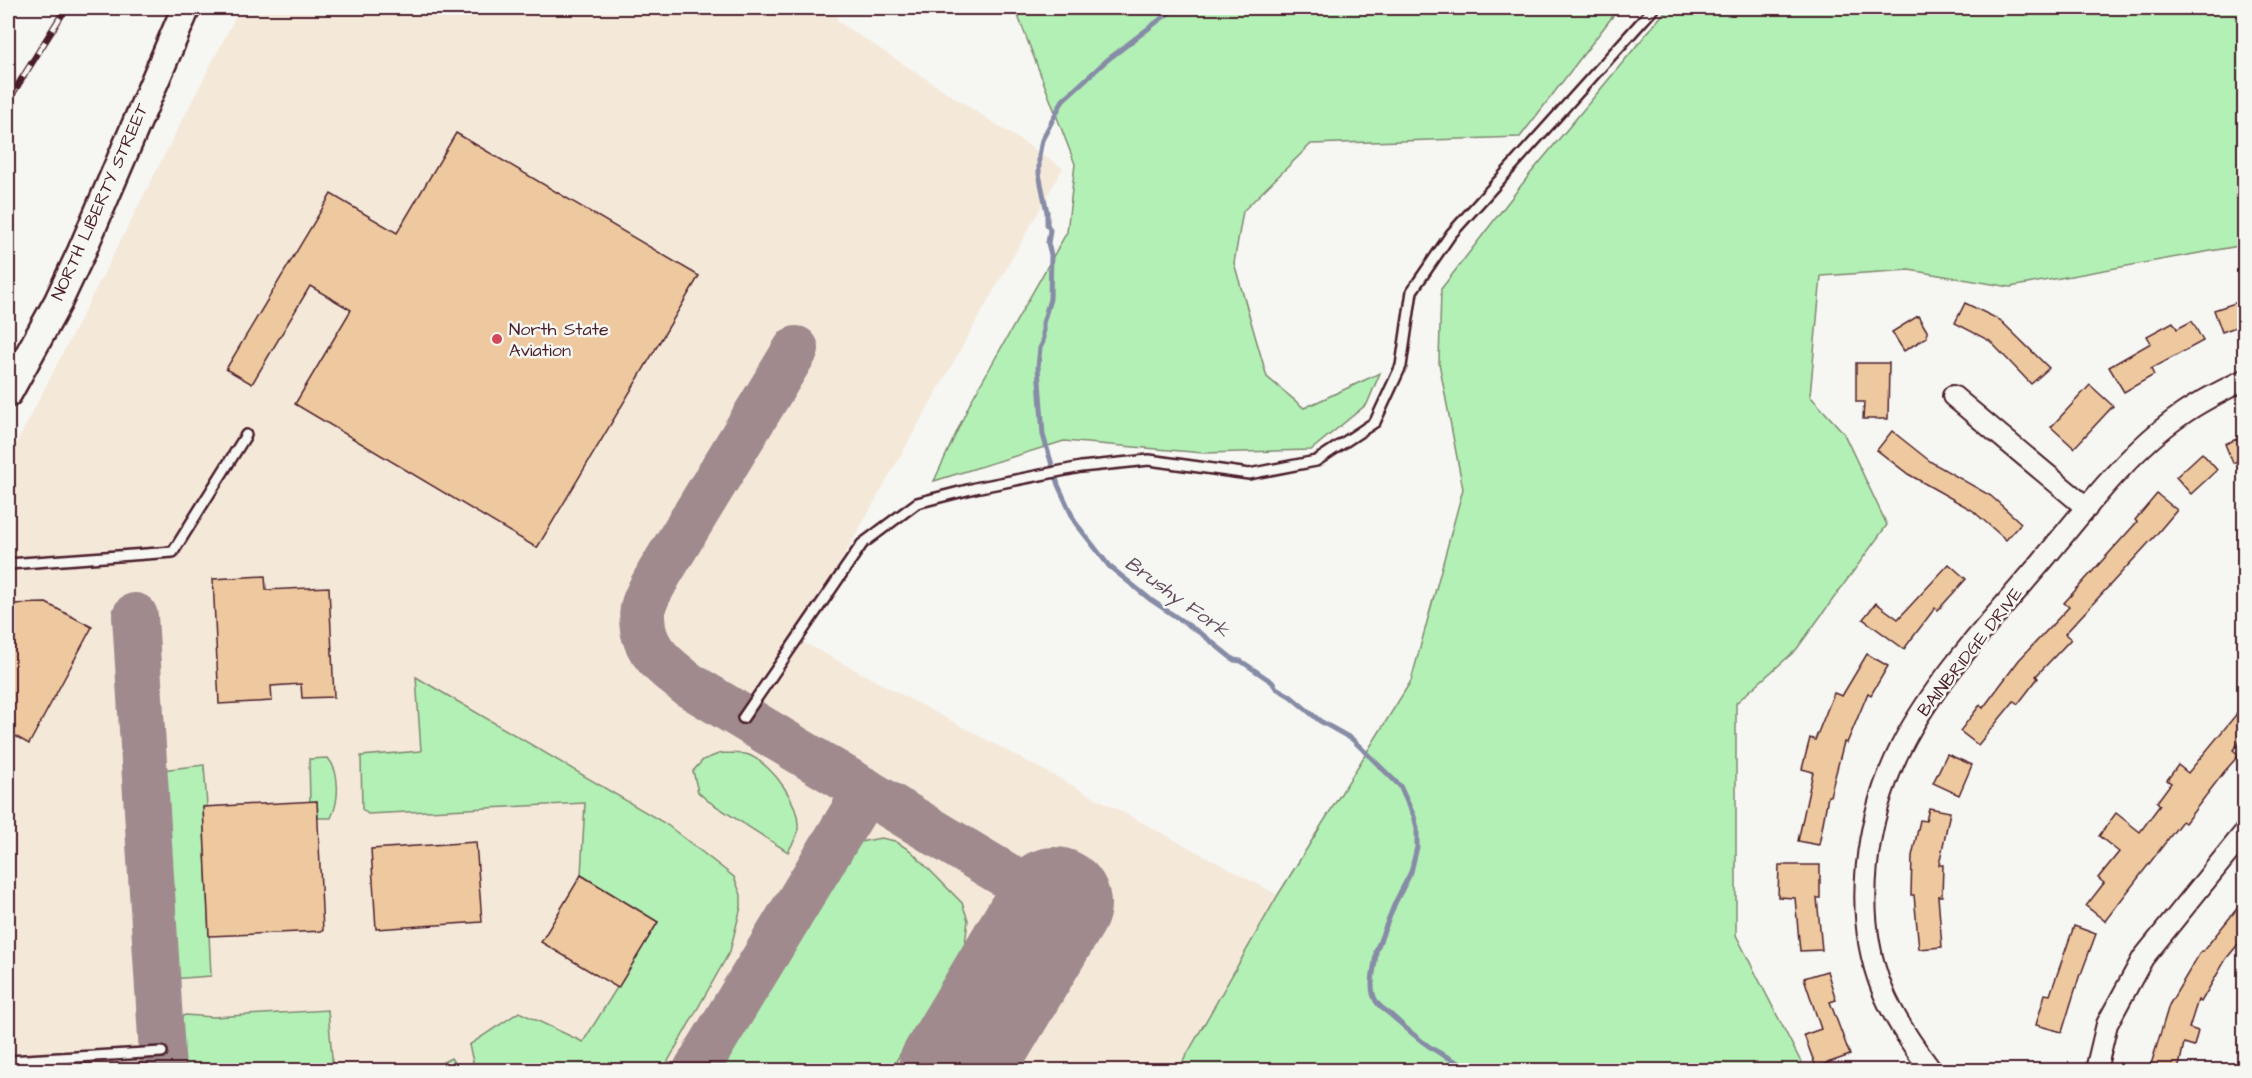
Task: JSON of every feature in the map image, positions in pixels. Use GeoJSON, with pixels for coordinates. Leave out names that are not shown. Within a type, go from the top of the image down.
{"type":"FeatureCollection","features":[{"type":"Feature","properties":{"kind":"main road","name":"NORTH LIBERTY STREET"},"geometry":{"type":"LineString","coordinates":[[10,384],[58,302],[81,253],[186,8]]}},
{"type":"Feature","properties":{"kind":"street","name":"BAINBRIDGE DRIVE"},"geometry":{"type":"LineString","coordinates":[[1931,1071],[1894,1016],[1881,988],[1873,958],[1867,919],[1866,888],[1869,849],[1877,810],[1901,745],[1921,712],[1967,649],[2134,456],[2163,429],[2206,400],[2244,380]]}},
{"type":"Feature","properties":{"kind":"street"},"geometry":{"type":"LineString","coordinates":[[1953,396],[2087,508]]}},
{"type":"Feature","properties":{"kind":"street"},"geometry":{"type":"LineString","coordinates":[[2096,1071],[2107,1024],[2143,958],[2244,833]]}},
{"type":"Feature","properties":{"kind":"lane"},"geometry":{"type":"LineString","coordinates":[[743,718],[862,544],[917,503],[975,488],[1081,467],[1149,460],[1249,474],[1316,461],[1375,422],[1401,366],[1412,291],[1451,234],[1654,8]]}},
{"type":"Feature","properties":{"kind":"lane"},"geometry":{"type":"LineString","coordinates":[[8,564],[173,552],[246,435]]}},
{"type":"Feature","properties":{"kind":"lane"},"geometry":{"type":"LineString","coordinates":[[8,1061],[162,1052]]}},
{"type":"Feature","properties":{"kind":"shaded area"},"geometry":{"type":"Polygon","coordinates":[[[240,8],[838,8],[837,21],[1063,168],[797,639],[1278,895],[1178,1070],[8,1070],[8,460],[240,8]]]}},
{"type":"Feature","properties":{"kind":"green space"},"geometry":{"type":"Polygon","coordinates":[[[1015,8],[1619,8],[1520,137],[1311,144],[1243,211],[1234,263],[1267,377],[1304,408],[1380,373],[1367,404],[1311,450],[1204,453],[1064,441],[934,481],[971,401],[1067,232],[1075,164],[1015,8]]]}},
{"type":"Feature","properties":{"kind":"green space"},"geometry":{"type":"Polygon","coordinates":[[[1668,8],[2244,8],[2244,245],[2010,287],[1909,270],[1821,276],[1810,396],[1843,432],[1887,525],[1796,650],[1736,703],[1736,935],[1805,1070],[1178,1070],[1278,895],[1411,681],[1463,489],[1439,363],[1441,289],[1530,174],[1668,8]]]}},
{"type":"Feature","properties":{"kind":"green space"},"geometry":{"type":"Polygon","coordinates":[[[416,677],[666,824],[734,877],[741,895],[741,907],[730,951],[663,1070],[475,1070],[469,1045],[519,1012],[583,1042],[658,922],[581,875],[585,803],[368,814],[362,809],[361,756],[421,751],[416,677]]]}},
{"type":"Feature","properties":{"kind":"green space"},"geometry":{"type":"Polygon","coordinates":[[[721,753],[749,755],[768,768],[785,788],[796,812],[798,824],[797,835],[788,852],[708,801],[698,792],[693,771],[703,760],[721,753]]]}},
{"type":"Feature","properties":{"kind":"green space"},"geometry":{"type":"Polygon","coordinates":[[[328,758],[337,779],[336,804],[331,818],[318,818],[317,801],[310,802],[309,759],[328,758]]]}},
{"type":"Feature","properties":{"kind":"green space"},"geometry":{"type":"Polygon","coordinates":[[[204,765],[207,806],[203,807],[211,976],[171,979],[161,770],[204,765]]]}},
{"type":"Feature","properties":{"kind":"green space"},"geometry":{"type":"Polygon","coordinates":[[[881,838],[895,841],[911,851],[962,903],[968,920],[965,944],[891,1070],[712,1070],[831,872],[860,842],[881,838]]]}},
{"type":"Feature","properties":{"kind":"green space"},"geometry":{"type":"Polygon","coordinates":[[[328,1010],[333,1070],[178,1070],[176,1026],[179,1019],[185,1015],[213,1017],[328,1010]]]}},
{"type":"Feature","properties":{"kind":"green space"},"geometry":{"type":"Polygon","coordinates":[[[451,1058],[459,1070],[428,1070],[451,1058]]]}},
{"type":"Feature","properties":{"kind":"building","name":"North State Aviation"},"geometry":{"type":"Polygon","coordinates":[[[456,133],[699,276],[537,548],[295,404],[351,310],[310,286],[252,384],[226,369],[331,194],[397,233],[456,133]]]}},
{"type":"Feature","properties":{"kind":"building"},"geometry":{"type":"Polygon","coordinates":[[[2244,300],[2244,324],[2222,332],[2214,310],[2244,300]]]}},
{"type":"Feature","properties":{"kind":"building"},"geometry":{"type":"Polygon","coordinates":[[[1965,303],[2000,320],[2049,368],[2031,384],[1990,341],[1955,323],[1965,303]]]}},
{"type":"Feature","properties":{"kind":"building"},"geometry":{"type":"Polygon","coordinates":[[[1918,316],[1927,331],[1927,337],[1904,351],[1892,332],[1918,316]]]}},
{"type":"Feature","properties":{"kind":"building"},"geometry":{"type":"Polygon","coordinates":[[[2192,321],[2203,341],[2151,369],[2154,375],[2124,392],[2109,367],[2151,343],[2147,336],[2173,322],[2177,329],[2192,321]]]}},
{"type":"Feature","properties":{"kind":"building"},"geometry":{"type":"Polygon","coordinates":[[[1856,363],[1889,363],[1888,419],[1863,419],[1864,402],[1856,402],[1856,363]]]}},
{"type":"Feature","properties":{"kind":"building"},"geometry":{"type":"Polygon","coordinates":[[[2090,385],[2113,406],[2074,448],[2051,427],[2090,385]]]}},
{"type":"Feature","properties":{"kind":"building"},"geometry":{"type":"Polygon","coordinates":[[[1892,431],[1931,462],[1991,496],[2021,523],[2006,540],[1972,510],[1908,474],[1877,450],[1892,431]]]}},
{"type":"Feature","properties":{"kind":"building"},"geometry":{"type":"Polygon","coordinates":[[[2244,436],[2244,458],[2233,463],[2225,444],[2244,436]]]}},
{"type":"Feature","properties":{"kind":"building"},"geometry":{"type":"Polygon","coordinates":[[[2202,453],[2217,470],[2191,494],[2176,477],[2202,453]]]}},
{"type":"Feature","properties":{"kind":"building"},"geometry":{"type":"Polygon","coordinates":[[[2157,494],[2177,510],[2065,634],[2071,639],[2036,676],[2038,678],[2018,704],[2014,701],[1978,745],[1960,731],[1980,705],[1983,708],[2019,660],[2069,607],[2064,603],[2137,522],[2135,520],[2157,494]]]}},
{"type":"Feature","properties":{"kind":"building"},"geometry":{"type":"Polygon","coordinates":[[[1949,564],[1966,579],[1938,610],[1935,608],[1904,649],[1863,619],[1876,603],[1898,619],[1949,564]]]}},
{"type":"Feature","properties":{"kind":"building"},"geometry":{"type":"Polygon","coordinates":[[[265,576],[266,590],[329,587],[334,697],[302,698],[301,684],[271,686],[272,701],[219,704],[213,579],[265,576]]]}},
{"type":"Feature","properties":{"kind":"building"},"geometry":{"type":"Polygon","coordinates":[[[46,603],[92,627],[29,744],[8,732],[8,604],[46,603]]]}},
{"type":"Feature","properties":{"kind":"building"},"geometry":{"type":"Polygon","coordinates":[[[1867,654],[1888,666],[1871,695],[1868,693],[1847,743],[1844,742],[1830,796],[1828,796],[1819,845],[1798,841],[1813,772],[1802,769],[1810,738],[1815,740],[1834,693],[1842,696],[1867,654]]]}},
{"type":"Feature","properties":{"kind":"building"},"geometry":{"type":"Polygon","coordinates":[[[2244,705],[2244,737],[2233,750],[2239,755],[2185,823],[2182,821],[2105,921],[2086,906],[2104,883],[2098,878],[2119,852],[2099,836],[2116,813],[2140,832],[2160,805],[2157,802],[2171,783],[2167,780],[2178,765],[2188,773],[2244,705]]]}},
{"type":"Feature","properties":{"kind":"building"},"geometry":{"type":"Polygon","coordinates":[[[1947,754],[1972,765],[1959,795],[1933,783],[1947,754]]]}},
{"type":"Feature","properties":{"kind":"building"},"geometry":{"type":"Polygon","coordinates":[[[317,801],[323,931],[209,936],[203,807],[317,801]]]}},
{"type":"Feature","properties":{"kind":"building"},"geometry":{"type":"Polygon","coordinates":[[[1929,808],[1950,812],[1939,865],[1943,865],[1942,896],[1938,896],[1942,947],[1919,949],[1914,895],[1911,895],[1912,856],[1920,820],[1926,821],[1929,808]]]}},
{"type":"Feature","properties":{"kind":"building"},"geometry":{"type":"Polygon","coordinates":[[[476,842],[482,922],[376,929],[371,849],[476,842]]]}},
{"type":"Feature","properties":{"kind":"building"},"geometry":{"type":"Polygon","coordinates":[[[1779,865],[1820,865],[1820,898],[1817,898],[1822,950],[1800,951],[1795,898],[1778,897],[1779,865]]]}},
{"type":"Feature","properties":{"kind":"building"},"geometry":{"type":"Polygon","coordinates":[[[581,875],[658,922],[618,988],[541,942],[581,875]]]}},
{"type":"Feature","properties":{"kind":"building"},"geometry":{"type":"Polygon","coordinates":[[[2244,900],[2244,937],[2226,959],[2201,1002],[2198,1000],[2189,1028],[2198,1031],[2194,1046],[2184,1043],[2178,1071],[2149,1071],[2169,1005],[2201,951],[2244,900]]]}},
{"type":"Feature","properties":{"kind":"building"},"geometry":{"type":"Polygon","coordinates":[[[2074,926],[2096,934],[2080,974],[2062,1032],[2036,1025],[2045,994],[2050,995],[2074,926]]]}},
{"type":"Feature","properties":{"kind":"building"},"geometry":{"type":"Polygon","coordinates":[[[1827,971],[1836,1000],[1830,1002],[1850,1055],[1816,1067],[1804,1035],[1821,1029],[1804,978],[1827,971]]]}},
{"type":"Feature","properties":{"kind":"waterway","name":"Brushy Fork"},"geometry":{"type":"LineString","coordinates":[[1175,8],[1106,61],[1063,100],[1042,140],[1039,174],[1050,230],[1048,243],[1051,255],[1050,299],[1043,323],[1043,342],[1038,367],[1043,435],[1058,485],[1075,522],[1109,566],[1151,600],[1203,635],[1234,660],[1241,661],[1272,682],[1276,688],[1290,696],[1320,721],[1352,739],[1400,786],[1414,816],[1417,828],[1417,847],[1411,872],[1395,903],[1376,951],[1372,983],[1373,995],[1380,1006],[1419,1039],[1470,1070]]}},
{"type":"Feature","properties":{"kind":"taxiway"},"geometry":{"type":"LineString","coordinates":[[796,349],[648,595],[643,608],[642,621],[648,644],[661,662],[689,685],[1054,904]]}},
{"type":"Feature","properties":{"kind":"taxiway"},"geometry":{"type":"LineString","coordinates":[[135,616],[163,1070]]}},
{"type":"Feature","properties":{"kind":"taxiway"},"geometry":{"type":"LineString","coordinates":[[696,1070],[866,791]]}},
{"type":"Feature","properties":{"kind":"runway"},"geometry":{"type":"LineString","coordinates":[[955,1070],[1054,904]]}},
{"type":"Feature","properties":{"kind":"railway"},"geometry":{"type":"LineString","coordinates":[[8,101],[66,8]]}},
{"type":"Feature","properties":{"kind":"place","name":"North State Aviation"},"geometry":{"type":"Point","coordinates":[497,339]}}]}
